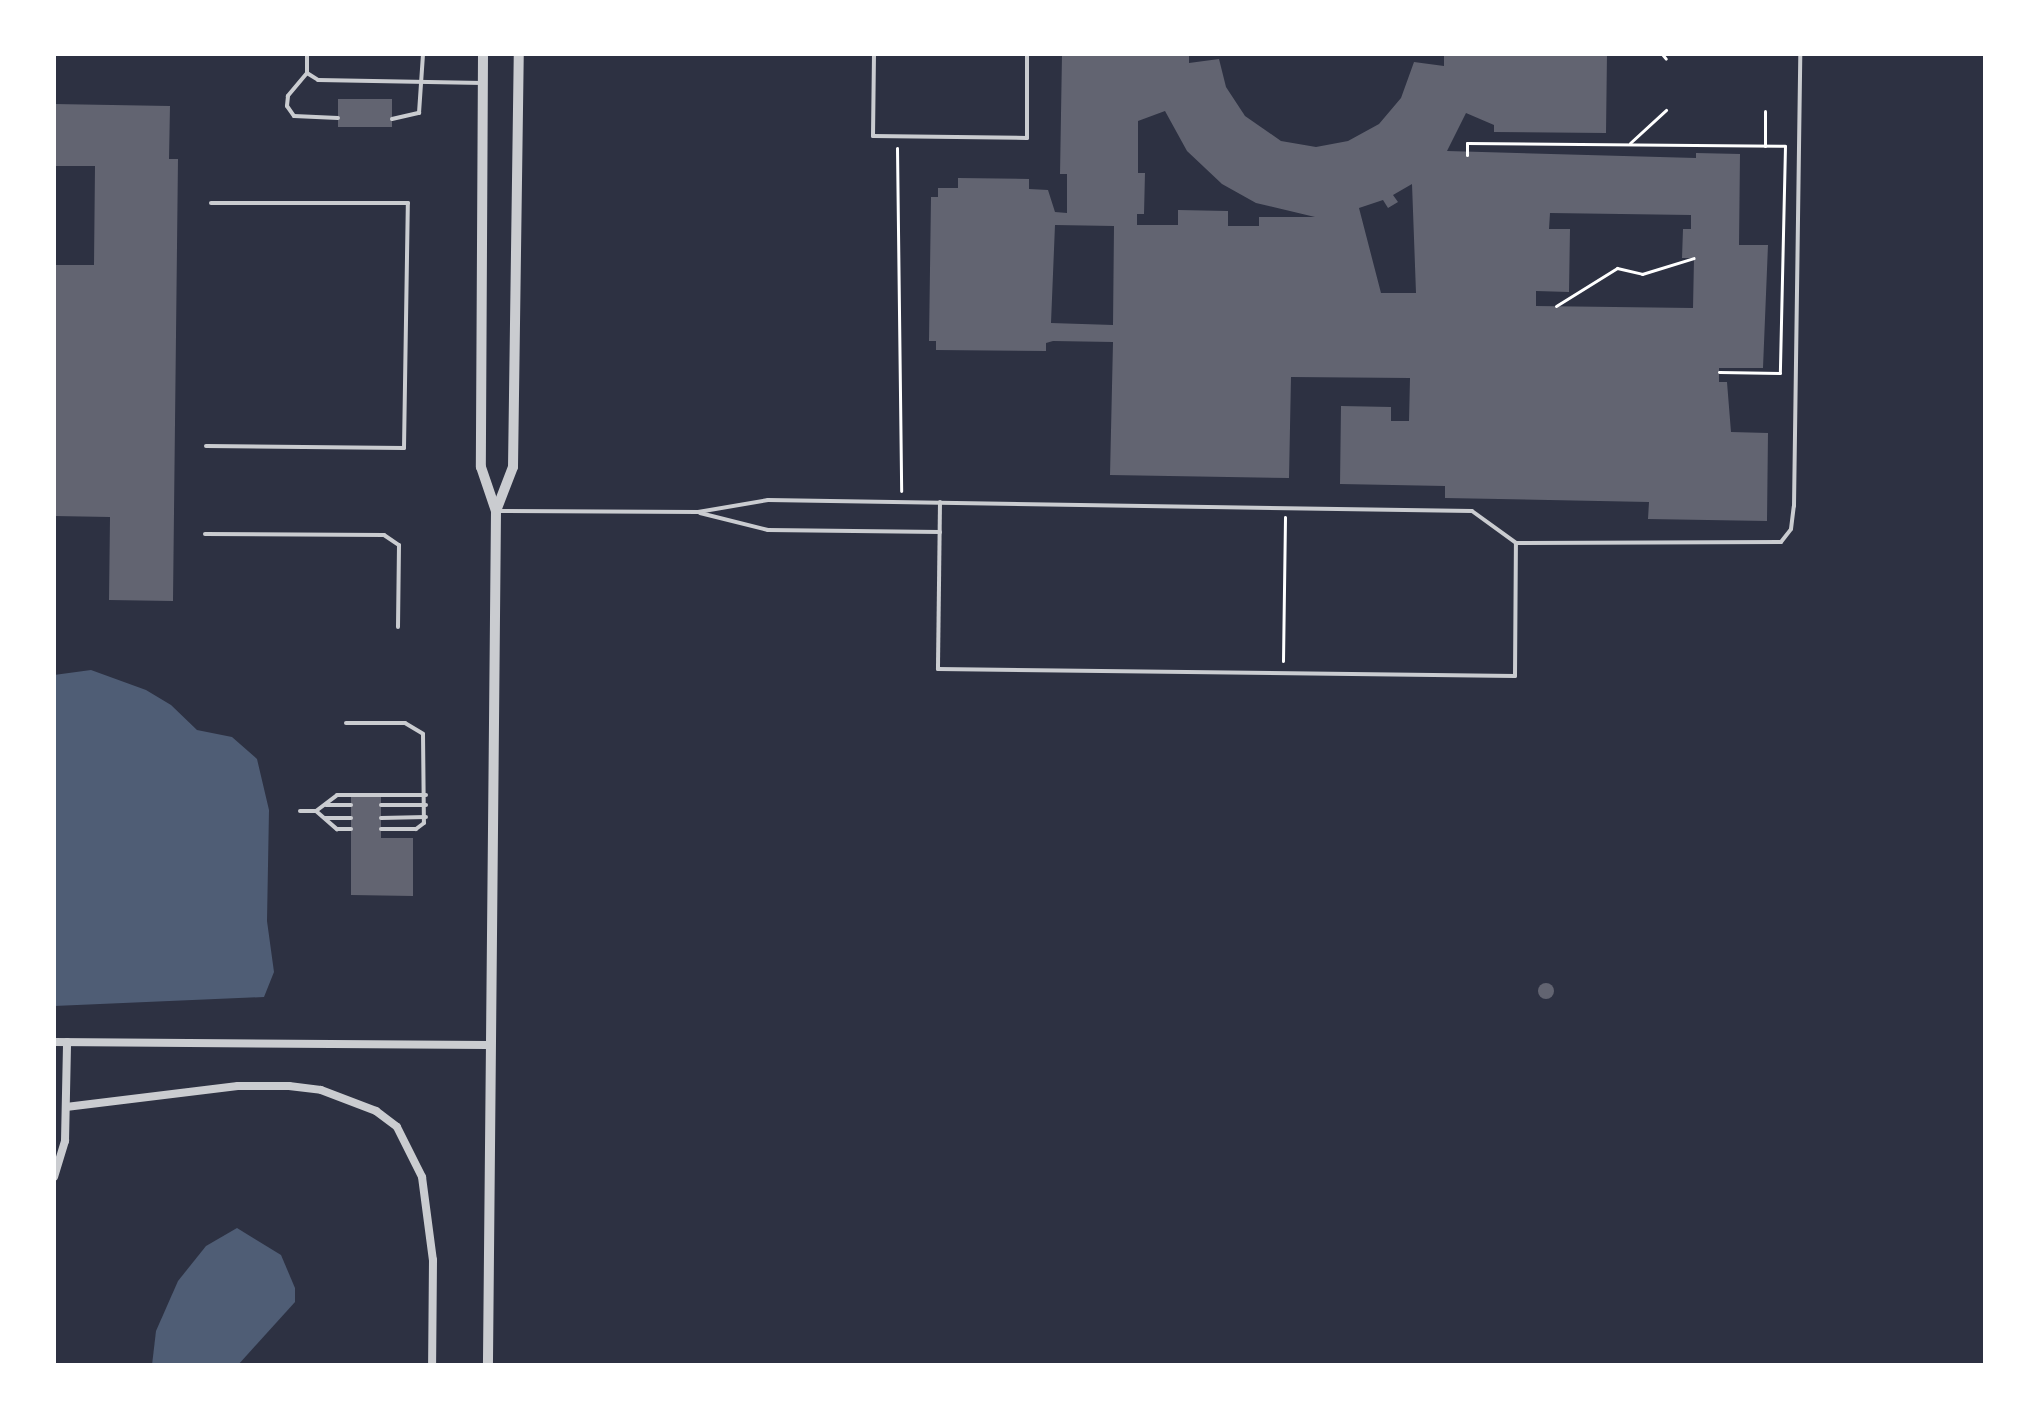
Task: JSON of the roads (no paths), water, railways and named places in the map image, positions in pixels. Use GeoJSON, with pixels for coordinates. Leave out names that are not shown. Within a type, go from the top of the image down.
{"type":"FeatureCollection","features":[{"type":"Feature","properties":{"kind":"street"},"geometry":{"type":"LineString","coordinates":[[483,54],[481,467],[496,511],[488,1045],[488,1365]]}},
{"type":"Feature","properties":{"kind":"street"},"geometry":{"type":"LineString","coordinates":[[496,511],[513,467],[519,54]]}},
{"type":"Feature","properties":{"kind":"street"},"geometry":{"type":"LineString","coordinates":[[54,1042],[488,1045]]}},
{"type":"Feature","properties":{"kind":"street"},"geometry":{"type":"LineString","coordinates":[[54,1177],[65,1141],[67,1042]]}},
{"type":"Feature","properties":{"kind":"street"},"geometry":{"type":"LineString","coordinates":[[66,1107],[238,1086],[289,1086],[321,1090],[376,1111],[397,1127],[422,1177],[433,1260],[432,1365]]}},
{"type":"Feature","properties":{"kind":"lane"},"geometry":{"type":"LineString","coordinates":[[307,54],[307,73],[288,96],[287,106],[294,116],[338,118]]}},
{"type":"Feature","properties":{"kind":"lane"},"geometry":{"type":"LineString","coordinates":[[392,119],[419,113],[423,54]]}},
{"type":"Feature","properties":{"kind":"lane"},"geometry":{"type":"LineString","coordinates":[[874,54],[873,136],[1027,138],[1027,54]]}},
{"type":"Feature","properties":{"kind":"lane"},"geometry":{"type":"LineString","coordinates":[[496,511],[698,512],[768,500],[1472,511],[1516,543],[1781,542],[1791,529],[1800,54]]}},
{"type":"Feature","properties":{"kind":"lane"},"geometry":{"type":"LineString","coordinates":[[307,73],[318,80],[483,83]]}},
{"type":"Feature","properties":{"kind":"lane"},"geometry":{"type":"LineString","coordinates":[[206,446],[404,448],[408,203],[211,203]]}},
{"type":"Feature","properties":{"kind":"lane"},"geometry":{"type":"LineString","coordinates":[[940,502],[938,669],[1515,676],[1516,543]]}},
{"type":"Feature","properties":{"kind":"lane"},"geometry":{"type":"LineString","coordinates":[[698,512],[768,530],[940,532]]}},
{"type":"Feature","properties":{"kind":"lane"},"geometry":{"type":"LineString","coordinates":[[205,534],[384,535],[399,545],[398,627]]}},
{"type":"Feature","properties":{"kind":"lane"},"geometry":{"type":"LineString","coordinates":[[346,723],[405,723],[421,729],[427,749],[426,817],[416,829],[381,829]]}},
{"type":"Feature","properties":{"kind":"lane"},"geometry":{"type":"LineString","coordinates":[[300,811],[316,811],[337,795],[426,795]]}},
{"type":"Feature","properties":{"kind":"lane"},"geometry":{"type":"LineString","coordinates":[[324,805],[351,805]]}},
{"type":"Feature","properties":{"kind":"lane"},"geometry":{"type":"LineString","coordinates":[[381,805],[426,805]]}},
{"type":"Feature","properties":{"kind":"lane"},"geometry":{"type":"LineString","coordinates":[[316,811],[337,829],[351,829]]}},
{"type":"Feature","properties":{"kind":"lane"},"geometry":{"type":"LineString","coordinates":[[381,818],[426,817]]}},
{"type":"Feature","properties":{"kind":"lane"},"geometry":{"type":"LineString","coordinates":[[324,818],[351,818]]}},
{"type":"Feature","properties":{"kind":"water"},"geometry":{"type":"Polygon","coordinates":[[[91,670],[146,690],[171,705],[197,730],[232,737],[257,759],[269,810],[267,921],[274,972],[264,997],[54,1006],[54,675],[91,670]]]}},
{"type":"Feature","properties":{"kind":"water"},"geometry":{"type":"Polygon","coordinates":[[[237,1228],[281,1255],[295,1288],[295,1302],[238,1365],[152,1365],[156,1331],[178,1281],[206,1246],[237,1228]]]}}]}
